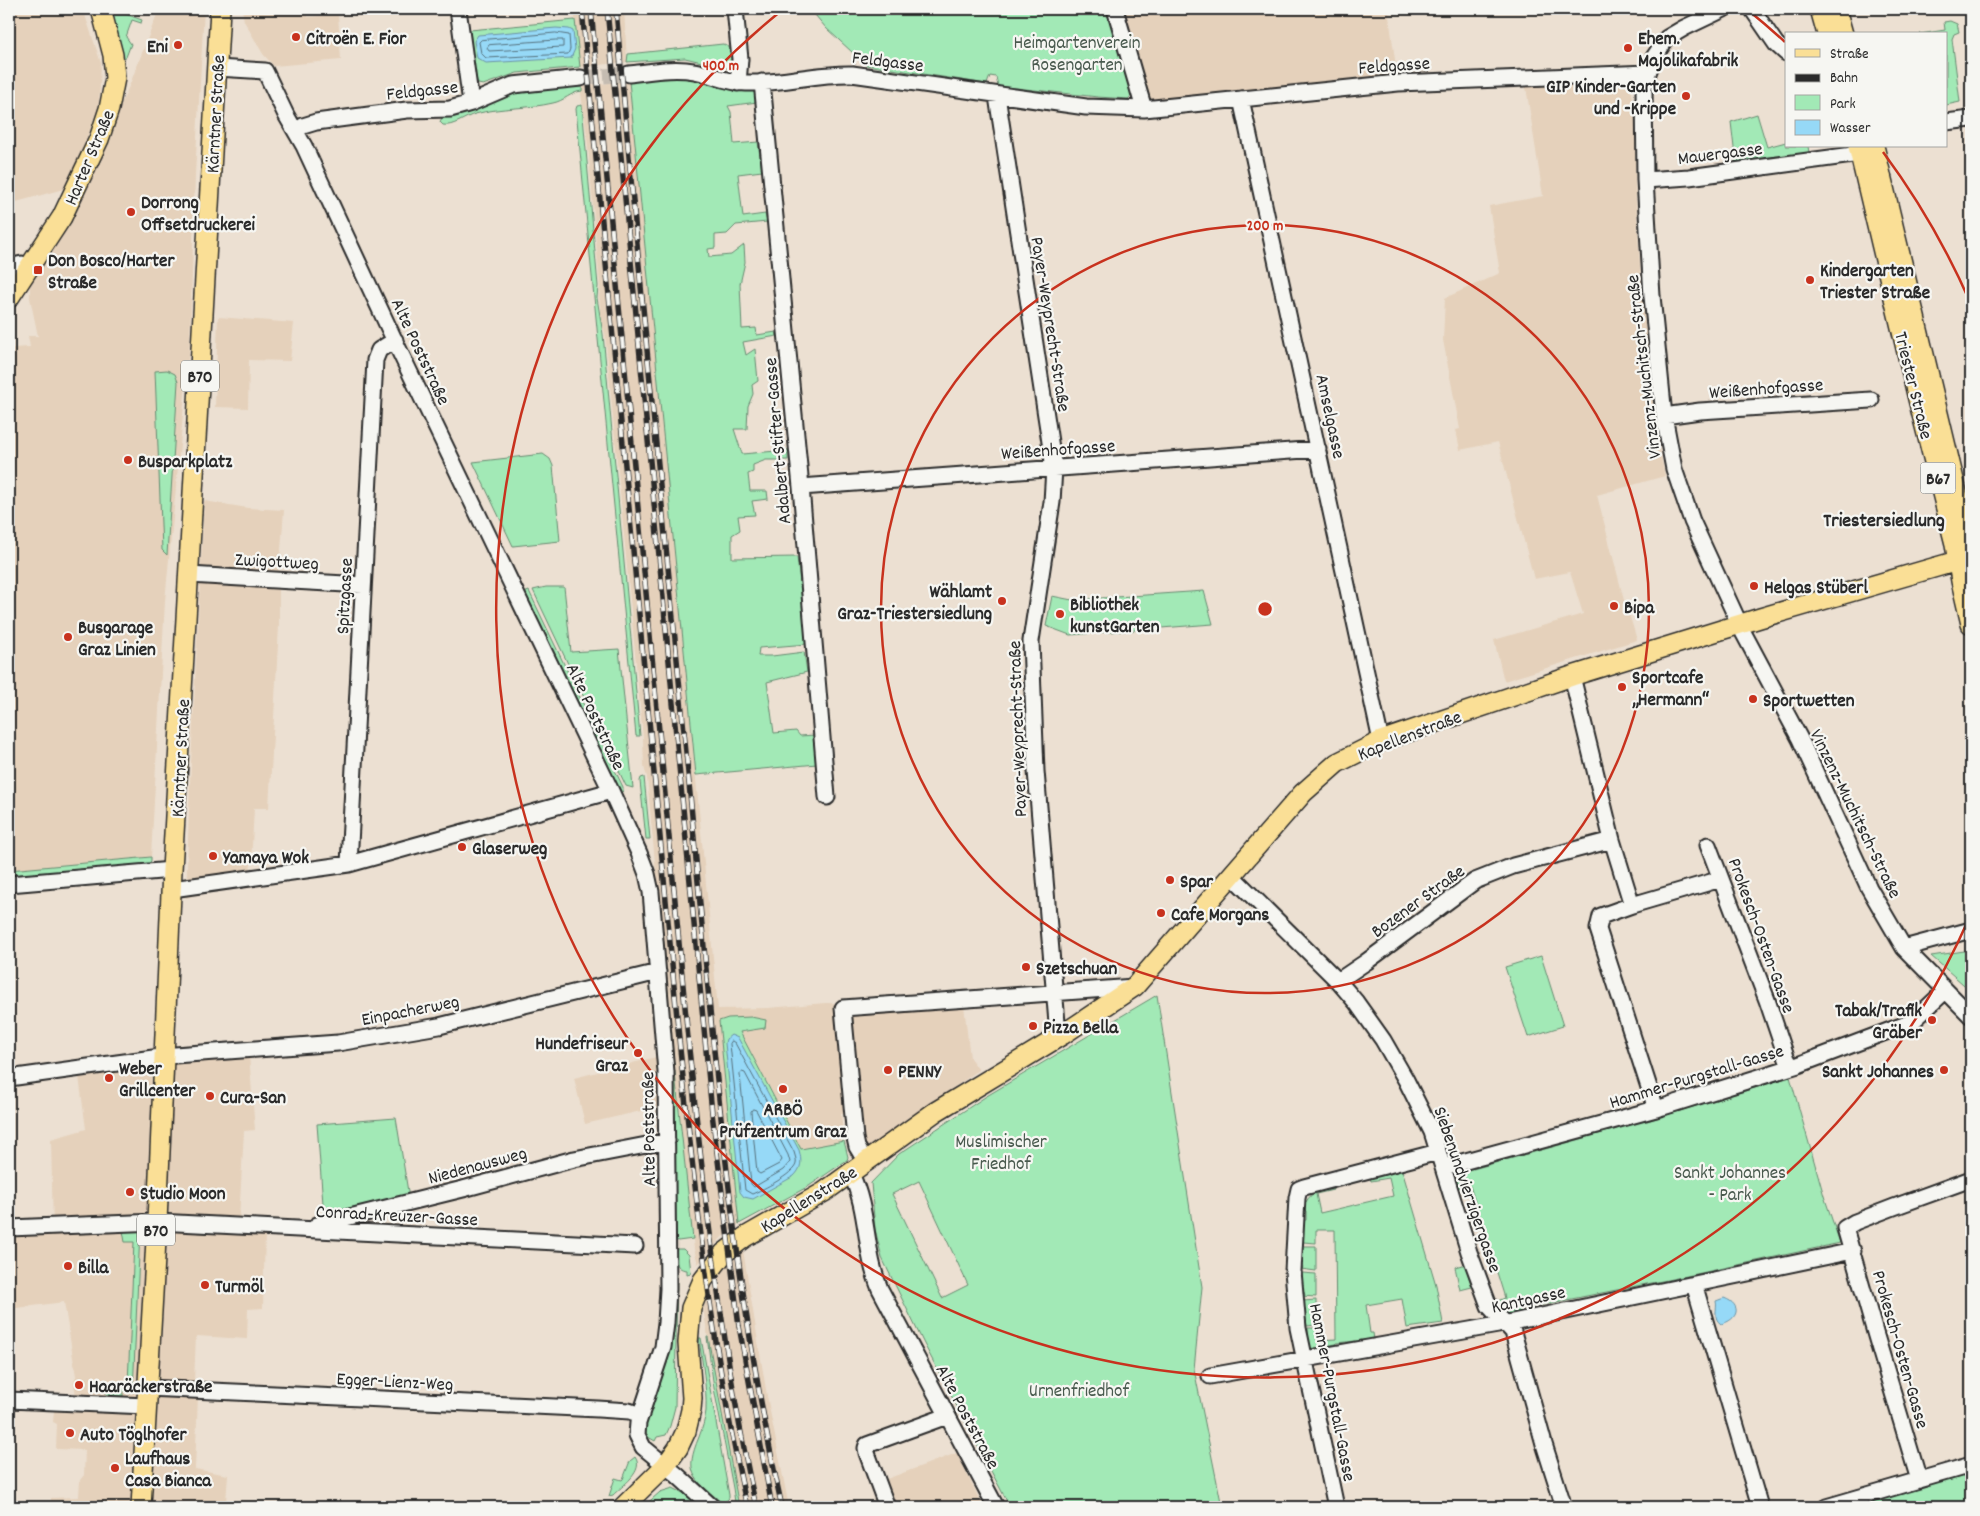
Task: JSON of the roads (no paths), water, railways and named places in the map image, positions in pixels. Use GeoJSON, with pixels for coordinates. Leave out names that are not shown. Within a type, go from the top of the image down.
{"type":"FeatureCollection","features":[{"type":"Feature","properties":{"kind":"main road","name":"Harter Straße"},"geometry":{"type":"LineString","coordinates":[[9,298],[62,217],[99,139],[109,109],[115,78],[113,54],[101,9]]}},
{"type":"Feature","properties":{"kind":"main road","name":"Kärntner Straße"},"geometry":{"type":"LineString","coordinates":[[141,1507],[157,1222],[172,870],[220,9]]}},
{"type":"Feature","properties":{"kind":"main road"},"geometry":{"type":"LineString","coordinates":[[1820,9],[1826,32]]}},
{"type":"Feature","properties":{"kind":"main road"},"geometry":{"type":"LineString","coordinates":[[1836,9],[1842,32]]}},
{"type":"Feature","properties":{"kind":"main road","name":"Triester Straße"},"geometry":{"type":"LineString","coordinates":[[1864,149],[1918,399],[1955,544],[1967,557],[1971,624]]}},
{"type":"Feature","properties":{"kind":"main road","name":"Kapellenstraße"},"geometry":{"type":"LineString","coordinates":[[623,1507],[665,1466],[678,1448],[689,1421],[692,1398],[688,1343],[689,1319],[693,1302],[703,1280],[720,1257],[738,1241],[851,1174],[934,1112],[1062,1035],[1135,986],[1303,793],[1324,773],[1351,755],[1381,741],[1572,676],[1967,557]]}},
{"type":"Feature","properties":{"kind":"street"},"geometry":{"type":"LineString","coordinates":[[458,9],[471,103]]}},
{"type":"Feature","properties":{"kind":"street"},"geometry":{"type":"LineString","coordinates":[[735,9],[740,59],[738,83]]}},
{"type":"Feature","properties":{"kind":"street"},"geometry":{"type":"LineString","coordinates":[[1116,9],[1144,109]]}},
{"type":"Feature","properties":{"kind":"street","name":"Vinzenz-Muchitsch-Straße"},"geometry":{"type":"LineString","coordinates":[[1724,9],[1671,35],[1660,48],[1648,73],[1644,88],[1645,180],[1652,296],[1664,416],[1674,469],[1692,521],[1740,624],[1800,739],[1869,888],[1904,948],[1945,992],[1971,1016]]}},
{"type":"Feature","properties":{"kind":"street"},"geometry":{"type":"LineString","coordinates":[[1752,9],[1776,44],[1785,52]]}},
{"type":"Feature","properties":{"kind":"street","name":"Alte Poststraße"},"geometry":{"type":"LineString","coordinates":[[217,68],[265,71],[296,131],[611,791],[639,853],[650,884],[665,1045],[668,1141],[666,1323],[660,1358],[637,1427],[638,1439],[650,1454],[665,1466]]}},
{"type":"Feature","properties":{"kind":"street","name":"Feldgasse"},"geometry":{"type":"LineString","coordinates":[[628,74],[692,70],[738,83],[852,74],[1086,107],[1144,109],[1398,83],[1648,73]]}},
{"type":"Feature","properties":{"kind":"street","name":"Feldgasse"},"geometry":{"type":"LineString","coordinates":[[296,131],[303,126],[316,122],[407,110],[450,109],[471,103],[513,86],[581,78]]}},
{"type":"Feature","properties":{"kind":"street","name":"Adalbert-Stifter-Gasse"},"geometry":{"type":"LineString","coordinates":[[762,82],[801,487],[827,797]]}},
{"type":"Feature","properties":{"kind":"street","name":"Payer-Weyprecht-Straße"},"geometry":{"type":"LineString","coordinates":[[998,96],[1054,468],[1052,502],[1031,641],[1036,771],[1057,1022],[1062,1035]]}},
{"type":"Feature","properties":{"kind":"street","name":"Amselgasse"},"geometry":{"type":"LineString","coordinates":[[1242,99],[1381,741]]}},
{"type":"Feature","properties":{"kind":"street"},"geometry":{"type":"LineString","coordinates":[[1948,122],[1971,119]]}},
{"type":"Feature","properties":{"kind":"street","name":"Mauergasse"},"geometry":{"type":"LineString","coordinates":[[1645,180],[1689,177],[1864,149]]}},
{"type":"Feature","properties":{"kind":"street"},"geometry":{"type":"LineString","coordinates":[[9,267],[22,264],[30,267]]}},
{"type":"Feature","properties":{"kind":"street","name":"Spitzgasse"},"geometry":{"type":"LineString","coordinates":[[349,864],[375,360],[379,350],[395,340]]}},
{"type":"Feature","properties":{"kind":"street","name":"Weißenhofgasse"},"geometry":{"type":"LineString","coordinates":[[1664,416],[1700,411],[1871,400]]}},
{"type":"Feature","properties":{"kind":"street","name":"Weißenhofgasse"},"geometry":{"type":"LineString","coordinates":[[801,487],[1318,449]]}},
{"type":"Feature","properties":{"kind":"street","name":"Zwigottweg"},"geometry":{"type":"LineString","coordinates":[[189,575],[363,585]]}},
{"type":"Feature","properties":{"kind":"street"},"geometry":{"type":"LineString","coordinates":[[1572,676],[1612,840],[1632,905]]}},
{"type":"Feature","properties":{"kind":"street"},"geometry":{"type":"LineString","coordinates":[[172,889],[349,864],[611,791]]}},
{"type":"Feature","properties":{"kind":"street","name":"Bozener Straße"},"geometry":{"type":"LineString","coordinates":[[1338,981],[1475,882],[1513,866],[1612,840]]}},
{"type":"Feature","properties":{"kind":"street","name":"Prokesch-Osten-Gasse"},"geometry":{"type":"LineString","coordinates":[[1708,845],[1767,1000],[1787,1059],[1792,1067]]}},
{"type":"Feature","properties":{"kind":"street"},"geometry":{"type":"LineString","coordinates":[[9,884],[172,870]]}},
{"type":"Feature","properties":{"kind":"street","name":"Siebenundvierzigergasse"},"geometry":{"type":"LineString","coordinates":[[1231,875],[1338,981],[1356,1002],[1383,1040],[1420,1109],[1432,1132],[1469,1252],[1489,1306],[1513,1332],[1544,1444],[1564,1507]]}},
{"type":"Feature","properties":{"kind":"street"},"geometry":{"type":"LineString","coordinates":[[1656,1109],[1598,930],[1602,916],[1632,905],[1721,879]]}},
{"type":"Feature","properties":{"kind":"street"},"geometry":{"type":"LineString","coordinates":[[1904,948],[1971,930]]}},
{"type":"Feature","properties":{"kind":"street","name":"Einpacherweg"},"geometry":{"type":"LineString","coordinates":[[9,1078],[164,1057],[338,1043],[430,1028],[658,972]]}},
{"type":"Feature","properties":{"kind":"street"},"geometry":{"type":"LineString","coordinates":[[866,1162],[857,1147],[855,1138],[843,1008],[1135,986]]}},
{"type":"Feature","properties":{"kind":"street","name":"Hammer-Purgstall-Gasse"},"geometry":{"type":"LineString","coordinates":[[1444,1168],[1656,1109],[1792,1067],[1912,1022],[1945,992]]}},
{"type":"Feature","properties":{"kind":"street","name":"Niedenausweg"},"geometry":{"type":"LineString","coordinates":[[298,1230],[574,1159],[668,1141]]}},
{"type":"Feature","properties":{"kind":"street","name":"Hammer-Purgstall-Gasse"},"geometry":{"type":"LineString","coordinates":[[1336,1507],[1303,1359],[1298,1328],[1293,1271],[1299,1189],[1323,1181],[1438,1152]]}},
{"type":"Feature","properties":{"kind":"street","name":"Alte Poststraße"},"geometry":{"type":"LineString","coordinates":[[851,1174],[861,1199],[869,1255],[875,1278],[996,1507]]}},
{"type":"Feature","properties":{"kind":"street","name":"Prokesch-Osten-Gasse"},"geometry":{"type":"LineString","coordinates":[[1919,1480],[1846,1228],[1855,1222],[1894,1206],[1971,1178]]}},
{"type":"Feature","properties":{"kind":"street","name":"Conrad-Kreuzer-Gasse"},"geometry":{"type":"LineString","coordinates":[[9,1228],[157,1222],[635,1246]]}},
{"type":"Feature","properties":{"kind":"street","name":"Kantgasse"},"geometry":{"type":"LineString","coordinates":[[1210,1376],[1504,1323],[1853,1251]]}},
{"type":"Feature","properties":{"kind":"street"},"geometry":{"type":"LineString","coordinates":[[1694,1284],[1760,1507]]}},
{"type":"Feature","properties":{"kind":"street"},"geometry":{"type":"LineString","coordinates":[[9,1400],[147,1397]]}},
{"type":"Feature","properties":{"kind":"street","name":"Egger-Lienz-Weg"},"geometry":{"type":"LineString","coordinates":[[147,1397],[598,1409],[629,1411],[641,1415]]}},
{"type":"Feature","properties":{"kind":"street"},"geometry":{"type":"LineString","coordinates":[[886,1507],[867,1453],[867,1445],[947,1416]]}},
{"type":"Feature","properties":{"kind":"street"},"geometry":{"type":"LineString","coordinates":[[1826,1507],[1971,1465]]}},
{"type":"Feature","properties":{"kind":"street"},"geometry":{"type":"LineString","coordinates":[[665,1466],[712,1507]]}},
{"type":"Feature","properties":{"kind":"water"},"geometry":{"type":"Polygon","coordinates":[[[556,28],[573,31],[575,49],[571,58],[486,63],[477,58],[474,41],[478,35],[556,28]]]}},
{"type":"Feature","properties":{"kind":"water"},"geometry":{"type":"Polygon","coordinates":[[[731,1035],[738,1038],[799,1150],[801,1158],[800,1167],[794,1176],[753,1199],[744,1197],[740,1192],[725,1043],[726,1039],[731,1035]]]}},
{"type":"Feature","properties":{"kind":"water"},"geometry":{"type":"Polygon","coordinates":[[[1724,1298],[1734,1304],[1736,1312],[1731,1319],[1721,1324],[1716,1316],[1716,1301],[1724,1298]]]}},
{"type":"Feature","properties":{"kind":"tunnel"},"geometry":{"type":"LineString","coordinates":[[581,78],[629,74]]}},
{"type":"Feature","properties":{"kind":"railway"},"geometry":{"type":"LineString","coordinates":[[582,9],[686,1107],[699,1222],[715,1336],[724,1393],[747,1507]]}},
{"type":"Feature","properties":{"kind":"railway"},"geometry":{"type":"LineString","coordinates":[[591,9],[695,1107],[716,1279],[734,1393],[756,1507]]}},
{"type":"Feature","properties":{"kind":"railway"},"geometry":{"type":"LineString","coordinates":[[607,9],[712,1113],[739,1326],[772,1507]]}},
{"type":"Feature","properties":{"kind":"railway"},"geometry":{"type":"LineString","coordinates":[[616,9],[642,303],[715,1062],[736,1241],[749,1330],[764,1419],[782,1507]]}},
{"type":"Feature","properties":{"kind":"place","name":"Citroën E. Fior"},"geometry":{"type":"Point","coordinates":[296,37]}},
{"type":"Feature","properties":{"kind":"place","name":"Eni"},"geometry":{"type":"Point","coordinates":[178,45]}},
{"type":"Feature","properties":{"kind":"place","name":"Ehem. Majolikafabrik"},"geometry":{"type":"Point","coordinates":[1628,48]}},
{"type":"Feature","properties":{"kind":"place","name":"GIP Kinder-Garten und -Krippe"},"geometry":{"type":"Point","coordinates":[1686,96]}},
{"type":"Feature","properties":{"kind":"place","name":"Dorrong Offsetdruckerei"},"geometry":{"type":"Point","coordinates":[131,212]}},
{"type":"Feature","properties":{"kind":"place","name":"Don Bosco/Harter Straße"},"geometry":{"type":"Point","coordinates":[38,270]}},
{"type":"Feature","properties":{"kind":"place","name":"Kindergarten Triester Straße"},"geometry":{"type":"Point","coordinates":[1810,280]}},
{"type":"Feature","properties":{"kind":"place","name":"Busparkplatz"},"geometry":{"type":"Point","coordinates":[128,460]}},
{"type":"Feature","properties":{"kind":"place","name":"Helgas Stüberl"},"geometry":{"type":"Point","coordinates":[1754,586]}},
{"type":"Feature","properties":{"kind":"place","name":"Wählamt Graz-Triestersiedlung"},"geometry":{"type":"Point","coordinates":[1002,601]}},
{"type":"Feature","properties":{"kind":"place","name":"Bipa"},"geometry":{"type":"Point","coordinates":[1614,606]}},
{"type":"Feature","properties":{"kind":"place","name":"Bibliothek kunstGarten"},"geometry":{"type":"Point","coordinates":[1060,614]}},
{"type":"Feature","properties":{"kind":"place","name":"Busgarage Graz Linien"},"geometry":{"type":"Point","coordinates":[68,637]}},
{"type":"Feature","properties":{"kind":"place","name":"Sportcafe „Hermann“"},"geometry":{"type":"Point","coordinates":[1622,687]}},
{"type":"Feature","properties":{"kind":"place","name":"Sportwetten"},"geometry":{"type":"Point","coordinates":[1753,699]}},
{"type":"Feature","properties":{"kind":"place","name":"Glaserweg"},"geometry":{"type":"Point","coordinates":[462,847]}},
{"type":"Feature","properties":{"kind":"place","name":"Yamaya Wok"},"geometry":{"type":"Point","coordinates":[213,856]}},
{"type":"Feature","properties":{"kind":"place","name":"Spar"},"geometry":{"type":"Point","coordinates":[1170,880]}},
{"type":"Feature","properties":{"kind":"place","name":"Cafe Morgans"},"geometry":{"type":"Point","coordinates":[1161,913]}},
{"type":"Feature","properties":{"kind":"place","name":"Szetschuan"},"geometry":{"type":"Point","coordinates":[1026,967]}},
{"type":"Feature","properties":{"kind":"place","name":"Tabak/Trafik Gräber"},"geometry":{"type":"Point","coordinates":[1932,1020]}},
{"type":"Feature","properties":{"kind":"place","name":"Pizza Bella"},"geometry":{"type":"Point","coordinates":[1033,1026]}},
{"type":"Feature","properties":{"kind":"place","name":"Hundefriseur Graz"},"geometry":{"type":"Point","coordinates":[638,1053]}},
{"type":"Feature","properties":{"kind":"place","name":"PENNY"},"geometry":{"type":"Point","coordinates":[888,1070]}},
{"type":"Feature","properties":{"kind":"place","name":"Sankt Johannes"},"geometry":{"type":"Point","coordinates":[1944,1070]}},
{"type":"Feature","properties":{"kind":"place","name":"Weber Grillcenter"},"geometry":{"type":"Point","coordinates":[109,1078]}},
{"type":"Feature","properties":{"kind":"place","name":"ARBÖ Prüfzentrum Graz"},"geometry":{"type":"Point","coordinates":[783,1089]}},
{"type":"Feature","properties":{"kind":"place","name":"Cura-San"},"geometry":{"type":"Point","coordinates":[210,1096]}},
{"type":"Feature","properties":{"kind":"place","name":"Studio Moon"},"geometry":{"type":"Point","coordinates":[130,1192]}},
{"type":"Feature","properties":{"kind":"place","name":"Billa"},"geometry":{"type":"Point","coordinates":[68,1266]}},
{"type":"Feature","properties":{"kind":"place","name":"Turmöl"},"geometry":{"type":"Point","coordinates":[205,1285]}},
{"type":"Feature","properties":{"kind":"place","name":"Haaräckerstraße"},"geometry":{"type":"Point","coordinates":[79,1385]}},
{"type":"Feature","properties":{"kind":"place","name":"Auto Töglhofer"},"geometry":{"type":"Point","coordinates":[70,1433]}},
{"type":"Feature","properties":{"kind":"place","name":"Laufhaus Casa Bianca"},"geometry":{"type":"Point","coordinates":[115,1468]}},
{"type":"Feature","properties":{"kind":"district","name":"Triestersiedlung"},"geometry":{"type":"Point","coordinates":[1884,519]}},
{"type":"Feature","properties":{"kind":"park label","name":"Heimgartenverein Rosengarten"},"geometry":{"type":"Point","coordinates":[1077,52]}},
{"type":"Feature","properties":{"kind":"park label","name":"Muslimischer Friedhof"},"geometry":{"type":"Point","coordinates":[1001,1151]}},
{"type":"Feature","properties":{"kind":"park label","name":"Sankt Johannes - Park"},"geometry":{"type":"Point","coordinates":[1730,1182]}},
{"type":"Feature","properties":{"kind":"park label","name":"Urnenfriedhof"},"geometry":{"type":"Point","coordinates":[1079,1389]}}]}
